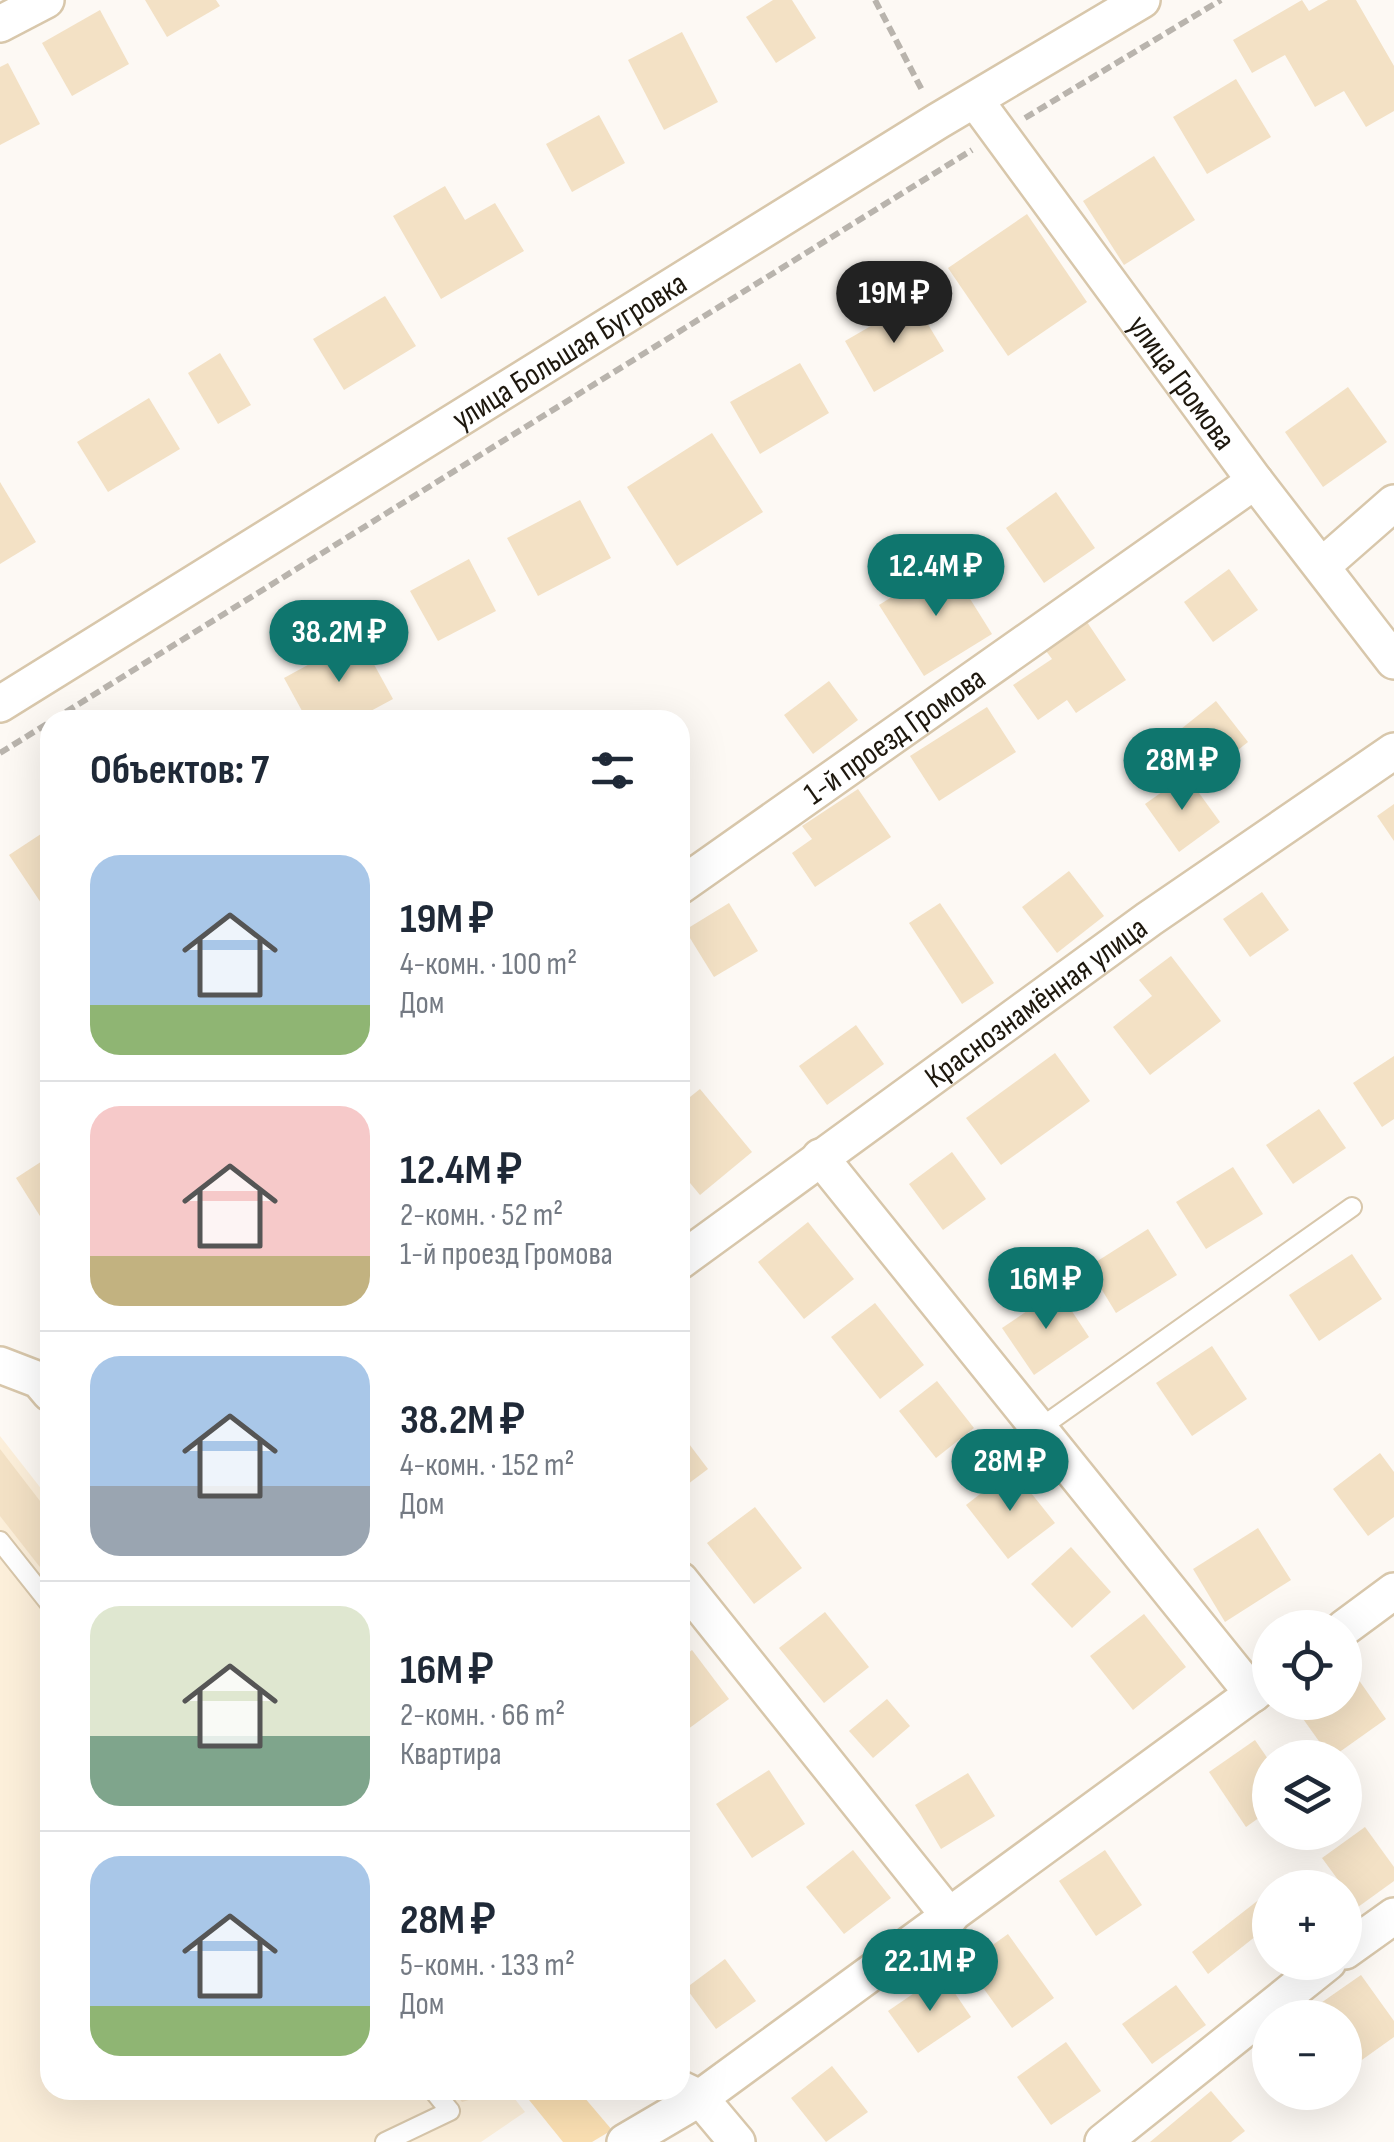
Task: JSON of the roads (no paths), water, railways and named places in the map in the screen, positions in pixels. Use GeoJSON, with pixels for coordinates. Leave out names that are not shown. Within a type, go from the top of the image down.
{"type":"FeatureCollection","features":[{"type":"Feature","properties":{"kind":"street"},"geometry":{"type":"LineString","coordinates":[[0,24],[46,0]]}},
{"type":"Feature","properties":{"kind":"street","name":"улица Большая Бугровка"},"geometry":{"type":"LineString","coordinates":[[0,704],[938,121],[1142,0]]}},
{"type":"Feature","properties":{"kind":"street","name":"улица Громова"},"geometry":{"type":"LineString","coordinates":[[974,100],[1394,660]]}},
{"type":"Feature","properties":{"kind":"street","name":"1-й проезд Громова"},"geometry":{"type":"LineString","coordinates":[[690,879],[1256,481]]}},
{"type":"Feature","properties":{"kind":"street"},"geometry":{"type":"LineString","coordinates":[[1322,566],[1394,503]]}},
{"type":"Feature","properties":{"kind":"street","name":"Краснознамённая улица"},"geometry":{"type":"LineString","coordinates":[[690,1254],[1148,918],[1394,751]]}},
{"type":"Feature","properties":{"kind":"street"},"geometry":{"type":"LineString","coordinates":[[820,1156],[1040,1428],[1252,1676]]}},
{"type":"Feature","properties":{"kind":"street"},"geometry":{"type":"LineString","coordinates":[[0,1365],[40,1380]]}},
{"type":"Feature","properties":{"kind":"street"},"geometry":{"type":"LineString","coordinates":[[690,1592],[950,1916]]}},
{"type":"Feature","properties":{"kind":"street"},"geometry":{"type":"LineString","coordinates":[[1362,1615],[1394,1592]]}},
{"type":"Feature","properties":{"kind":"street"},"geometry":{"type":"LineString","coordinates":[[737,2142],[690,2093],[950,1916],[1252,1695]]}},
{"type":"Feature","properties":{"kind":"street"},"geometry":{"type":"LineString","coordinates":[[1362,1939],[1394,1916]]}},
{"type":"Feature","properties":{"kind":"street"},"geometry":{"type":"LineString","coordinates":[[1102,2142],[1305,1980]]}},
{"type":"Feature","properties":{"kind":"street"},"geometry":{"type":"LineString","coordinates":[[625,2142],[681,2100]]}},
{"type":"Feature","properties":{"kind":"lane"},"geometry":{"type":"LineString","coordinates":[[1040,1428],[1352,1206]]}},
{"type":"Feature","properties":{"kind":"lane"},"geometry":{"type":"LineString","coordinates":[[0,1541],[40,1591]]}},
{"type":"Feature","properties":{"kind":"lane"},"geometry":{"type":"LineString","coordinates":[[385,2142],[450,2110],[442,2100]]}}]}
